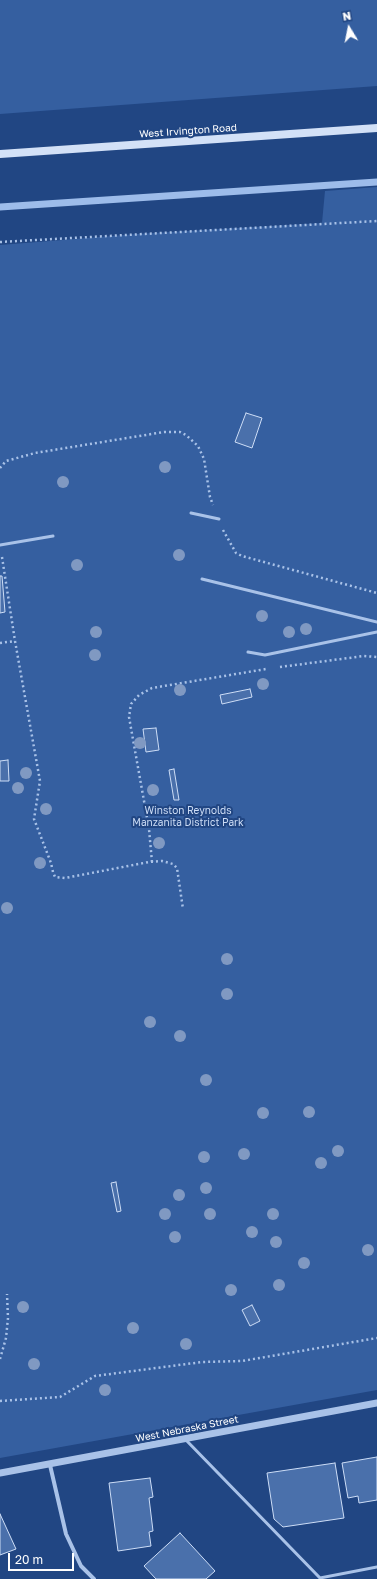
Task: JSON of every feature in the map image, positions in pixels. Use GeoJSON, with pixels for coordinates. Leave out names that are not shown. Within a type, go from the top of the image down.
{"type":"FeatureCollection","features":[{"type":"Feature","properties":{"kind":"main road","name":"West Irvington Road"},"geometry":{"type":"LineString","coordinates":[[0,154],[377,128]]}},
{"type":"Feature","properties":{"kind":"street","name":"West Nebraska Street"},"geometry":{"type":"LineString","coordinates":[[0,1473],[50,1465],[377,1403]]}},
{"type":"Feature","properties":{"kind":"street"},"geometry":{"type":"LineString","coordinates":[[50,1465],[66,1534],[81,1566],[94,1579]]}},
{"type":"Feature","properties":{"kind":"lane"},"geometry":{"type":"LineString","coordinates":[[191,513],[218,519]]}},
{"type":"Feature","properties":{"kind":"lane"},"geometry":{"type":"LineString","coordinates":[[0,545],[53,536]]}},
{"type":"Feature","properties":{"kind":"lane"},"geometry":{"type":"LineString","coordinates":[[202,579],[377,622]]}},
{"type":"Feature","properties":{"kind":"lane"},"geometry":{"type":"LineString","coordinates":[[248,652],[265,655],[377,632]]}},
{"type":"Feature","properties":{"kind":"lane"},"geometry":{"type":"LineString","coordinates":[[185,1439],[320,1578],[377,1567]]}},
{"type":"Feature","properties":{"kind":"path"},"geometry":{"type":"LineString","coordinates":[[0,242],[377,221]]}},
{"type":"Feature","properties":{"kind":"path"},"geometry":{"type":"LineString","coordinates":[[1,466],[6,461],[34,453],[164,432],[180,432],[186,435],[198,446],[204,459],[210,497],[218,519],[236,553],[242,556],[377,593]]}},
{"type":"Feature","properties":{"kind":"path"},"geometry":{"type":"LineString","coordinates":[[0,545],[15,641],[40,781],[34,819],[55,877],[65,878],[162,861],[173,864],[178,868],[183,909]]}},
{"type":"Feature","properties":{"kind":"path"},"geometry":{"type":"LineString","coordinates":[[0,643],[15,641]]}},
{"type":"Feature","properties":{"kind":"path"},"geometry":{"type":"LineString","coordinates":[[152,862],[150,829],[129,716],[131,704],[139,695],[152,688],[311,662],[364,656],[377,657]]}},
{"type":"Feature","properties":{"kind":"path"},"geometry":{"type":"LineString","coordinates":[[0,1359],[6,1338],[8,1318],[7,1294]]}},
{"type":"Feature","properties":{"kind":"path"},"geometry":{"type":"LineString","coordinates":[[0,1401],[60,1397],[96,1376],[202,1362],[242,1361],[377,1338]]}},
{"type":"Feature","properties":{"kind":"green space"},"geometry":{"type":"Polygon","coordinates":[[[0,0],[377,0],[377,86],[0,114],[0,0]]]}},
{"type":"Feature","properties":{"kind":"green space","name":"Winston Reynolds Manzanita District Park"},"geometry":{"type":"Polygon","coordinates":[[[377,187],[377,1390],[0,1458],[0,245],[137,234],[322,223],[325,191],[377,187]]]}},
{"type":"Feature","properties":{"kind":"building"},"geometry":{"type":"Polygon","coordinates":[[[246,413],[262,418],[252,448],[235,442],[246,413]]]}},
{"type":"Feature","properties":{"kind":"building"},"geometry":{"type":"Polygon","coordinates":[[[0,576],[2,576],[5,612],[0,613],[0,576]]]}},
{"type":"Feature","properties":{"kind":"building"},"geometry":{"type":"Polygon","coordinates":[[[250,689],[252,697],[222,704],[220,695],[250,689]]]}},
{"type":"Feature","properties":{"kind":"building"},"geometry":{"type":"Polygon","coordinates":[[[156,728],[159,750],[146,752],[143,729],[156,728]]]}},
{"type":"Feature","properties":{"kind":"building"},"geometry":{"type":"Polygon","coordinates":[[[8,760],[9,781],[0,781],[0,761],[8,760]]]}},
{"type":"Feature","properties":{"kind":"building"},"geometry":{"type":"Polygon","coordinates":[[[174,769],[179,800],[174,800],[169,770],[174,769]]]}},
{"type":"Feature","properties":{"kind":"building"},"geometry":{"type":"Polygon","coordinates":[[[116,1182],[121,1211],[117,1212],[111,1183],[116,1182]]]}},
{"type":"Feature","properties":{"kind":"building"},"geometry":{"type":"Polygon","coordinates":[[[252,1305],[260,1321],[250,1326],[242,1310],[252,1305]]]}},
{"type":"Feature","properties":{"kind":"building"},"geometry":{"type":"Polygon","coordinates":[[[377,1457],[377,1500],[359,1503],[358,1496],[348,1498],[342,1463],[377,1457]]]}},
{"type":"Feature","properties":{"kind":"building"},"geometry":{"type":"Polygon","coordinates":[[[335,1463],[344,1518],[283,1527],[274,1519],[267,1473],[335,1463]]]}},
{"type":"Feature","properties":{"kind":"building"},"geometry":{"type":"Polygon","coordinates":[[[150,1478],[153,1497],[149,1498],[153,1531],[149,1532],[151,1546],[118,1551],[109,1483],[150,1478]]]}},
{"type":"Feature","properties":{"kind":"building"},"geometry":{"type":"Polygon","coordinates":[[[0,1514],[16,1549],[0,1555],[0,1514]]]}},
{"type":"Feature","properties":{"kind":"building"},"geometry":{"type":"Polygon","coordinates":[[[180,1533],[215,1571],[206,1579],[156,1579],[144,1566],[180,1533]]]}},
{"type":"Feature","properties":{"kind":"waterway"},"geometry":{"type":"LineString","coordinates":[[0,207],[377,182]]}}]}
